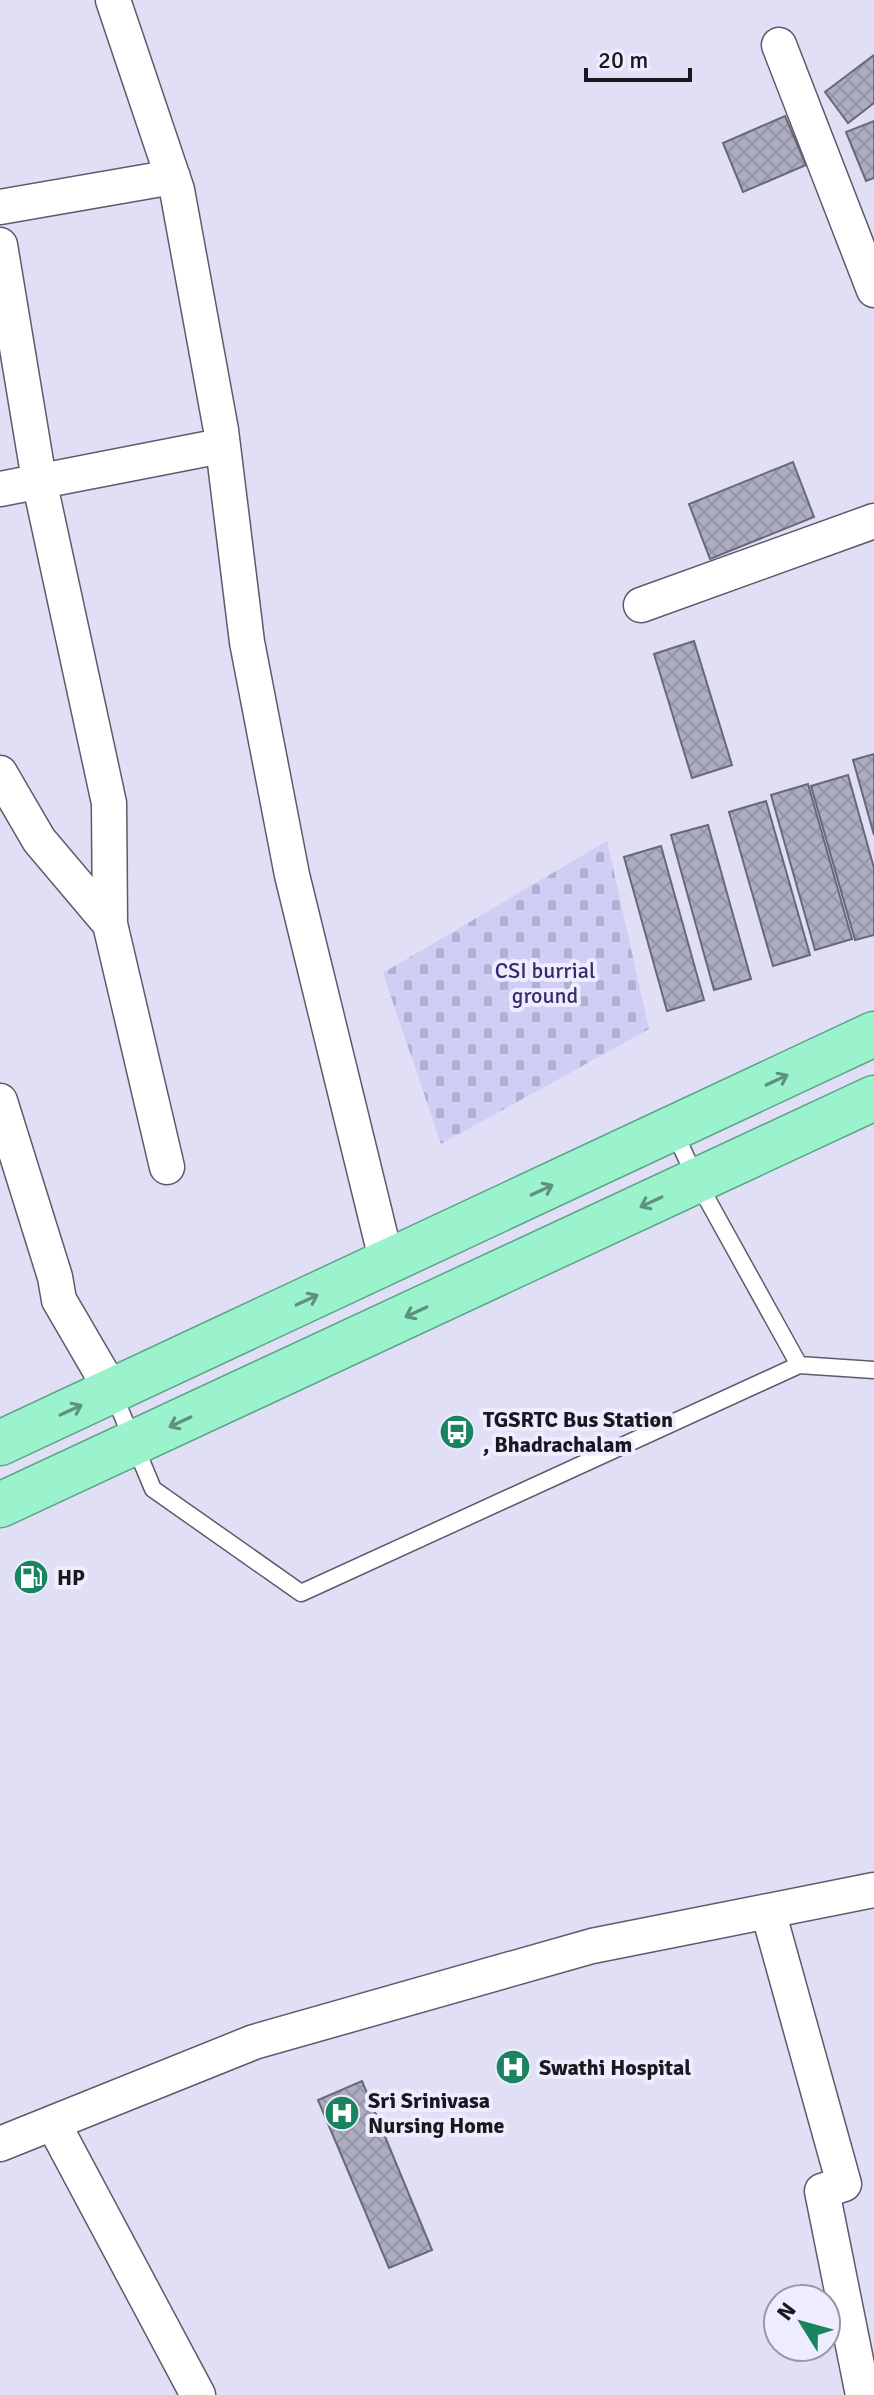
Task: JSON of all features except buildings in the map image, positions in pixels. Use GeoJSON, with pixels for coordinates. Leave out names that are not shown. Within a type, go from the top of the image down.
{"type":"FeatureCollection","features":[{"type":"Feature","properties":{"kind":"highway"},"geometry":{"type":"LineString","coordinates":[[0,1443],[874,1034]]}},
{"type":"Feature","properties":{"kind":"highway"},"geometry":{"type":"LineString","coordinates":[[0,1505],[874,1098]]}},
{"type":"Feature","properties":{"kind":"street"},"geometry":{"type":"LineString","coordinates":[[113,0],[173,177],[221,430],[247,642],[292,875],[387,1263]]}},
{"type":"Feature","properties":{"kind":"street"},"geometry":{"type":"LineString","coordinates":[[779,45],[874,290]]}},
{"type":"Feature","properties":{"kind":"street"},"geometry":{"type":"LineString","coordinates":[[0,207],[173,177]]}},
{"type":"Feature","properties":{"kind":"street"},"geometry":{"type":"LineString","coordinates":[[0,245],[39,480],[109,803],[110,924],[167,1167]]}},
{"type":"Feature","properties":{"kind":"street"},"geometry":{"type":"LineString","coordinates":[[0,489],[221,446]]}},
{"type":"Feature","properties":{"kind":"street"},"geometry":{"type":"LineString","coordinates":[[641,605],[874,521]]}},
{"type":"Feature","properties":{"kind":"street"},"geometry":{"type":"LineString","coordinates":[[0,773],[39,840],[110,924]]}},
{"type":"Feature","properties":{"kind":"street"},"geometry":{"type":"LineString","coordinates":[[0,1101],[51,1262],[59,1300],[112,1391]]}},
{"type":"Feature","properties":{"kind":"street"},"geometry":{"type":"LineString","coordinates":[[0,2144],[254,2042],[592,1946],[874,1890]]}},
{"type":"Feature","properties":{"kind":"street"},"geometry":{"type":"LineString","coordinates":[[768,1911],[844,2184],[822,2191],[863,2395]]}},
{"type":"Feature","properties":{"kind":"street"},"geometry":{"type":"LineString","coordinates":[[53,2123],[198,2395]]}},
{"type":"Feature","properties":{"kind":"lane"},"geometry":{"type":"LineString","coordinates":[[673,1129],[697,1181],[799,1365]]}},
{"type":"Feature","properties":{"kind":"lane"},"geometry":{"type":"LineString","coordinates":[[112,1391],[153,1489],[301,1593],[799,1365],[874,1370]]}},
{"type":"Feature","properties":{"kind":"green space","name":"CSI burrial ground"},"geometry":{"type":"Polygon","coordinates":[[[607,841],[649,1029],[441,1144],[383,973],[607,841]]]}},
{"type":"Feature","properties":{"kind":"place","name":"TGSRTC Bus Station , Bhadrachalam"},"geometry":{"type":"Point","coordinates":[457,1432]}},
{"type":"Feature","properties":{"kind":"place","name":"HP"},"geometry":{"type":"Point","coordinates":[31,1577]}},
{"type":"Feature","properties":{"kind":"place","name":"Swathi Hospital"},"geometry":{"type":"Point","coordinates":[513,2067]}},
{"type":"Feature","properties":{"kind":"place","name":"Sri Srinivasa Nursing Home"},"geometry":{"type":"Point","coordinates":[342,2113]}}]}
